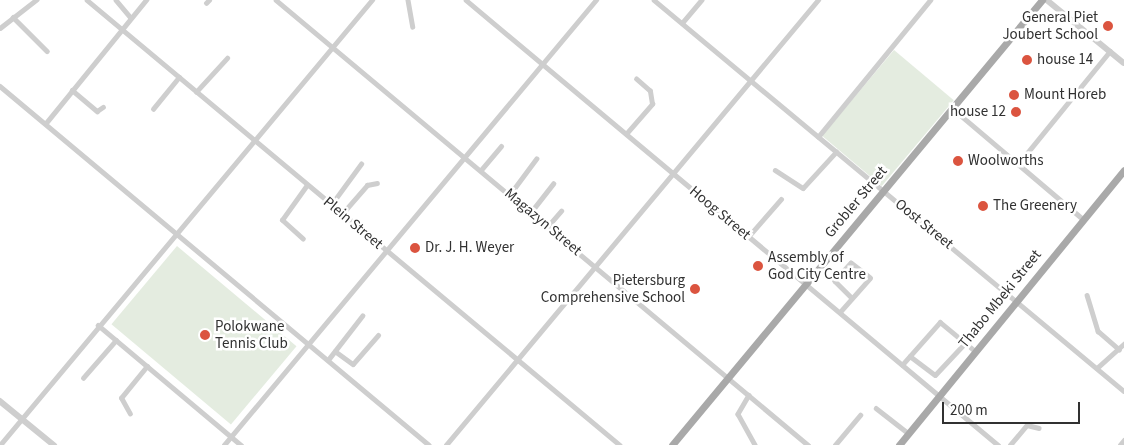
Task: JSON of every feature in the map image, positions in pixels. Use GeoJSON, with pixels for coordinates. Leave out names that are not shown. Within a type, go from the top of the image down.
{"type":"FeatureCollection","features":[{"type":"Feature","properties":{"kind":"main road","name":"Grobler Street"},"geometry":{"type":"LineString","coordinates":[[672,445],[1042,0]]}},
{"type":"Feature","properties":{"kind":"main road","name":"Thabo Mbeki Street"},"geometry":{"type":"LineString","coordinates":[[898,445],[1124,170]]}},
{"type":"Feature","properties":{"kind":"street"},"geometry":{"type":"LineString","coordinates":[[0,28],[36,0]]}},
{"type":"Feature","properties":{"kind":"street","name":"Plein Street"},"geometry":{"type":"LineString","coordinates":[[87,0],[620,445]]}},
{"type":"Feature","properties":{"kind":"street"},"geometry":{"type":"LineString","coordinates":[[116,0],[130,18]]}},
{"type":"Feature","properties":{"kind":"street"},"geometry":{"type":"LineString","coordinates":[[46,123],[146,0]]}},
{"type":"Feature","properties":{"kind":"street","name":"Magazyn Street"},"geometry":{"type":"LineString","coordinates":[[276,0],[465,156],[808,445]]}},
{"type":"Feature","properties":{"kind":"street"},"geometry":{"type":"LineString","coordinates":[[0,445],[98,325],[372,0]]}},
{"type":"Feature","properties":{"kind":"street"},"geometry":{"type":"LineString","coordinates":[[408,0],[413,27]]}},
{"type":"Feature","properties":{"kind":"street","name":"Hoog Street"},"geometry":{"type":"LineString","coordinates":[[466,0],[748,238],[840,312],[998,445]]}},
{"type":"Feature","properties":{"kind":"street"},"geometry":{"type":"LineString","coordinates":[[224,445],[385,250],[596,0]]}},
{"type":"Feature","properties":{"kind":"street","name":"Oost Street"},"geometry":{"type":"LineString","coordinates":[[654,0],[1124,391]]}},
{"type":"Feature","properties":{"kind":"street"},"geometry":{"type":"LineString","coordinates":[[682,23],[701,0]]}},
{"type":"Feature","properties":{"kind":"street"},"geometry":{"type":"LineString","coordinates":[[446,445],[818,0]]}},
{"type":"Feature","properties":{"kind":"street"},"geometry":{"type":"LineString","coordinates":[[818,137],[930,0]]}},
{"type":"Feature","properties":{"kind":"street"},"geometry":{"type":"LineString","coordinates":[[1047,0],[1124,64]]}},
{"type":"Feature","properties":{"kind":"street"},"geometry":{"type":"LineString","coordinates":[[14,17],[48,51]]}},
{"type":"Feature","properties":{"kind":"street"},"geometry":{"type":"LineString","coordinates":[[1019,163],[1110,51]]}},
{"type":"Feature","properties":{"kind":"street"},"geometry":{"type":"LineString","coordinates":[[196,92],[227,58]]}},
{"type":"Feature","properties":{"kind":"street"},"geometry":{"type":"LineString","coordinates":[[152,109],[179,77]]}},
{"type":"Feature","properties":{"kind":"street"},"geometry":{"type":"LineString","coordinates":[[626,134],[652,104],[650,91],[636,79]]}},
{"type":"Feature","properties":{"kind":"street"},"geometry":{"type":"LineString","coordinates":[[0,86],[429,445]]}},
{"type":"Feature","properties":{"kind":"street"},"geometry":{"type":"LineString","coordinates":[[72,90],[97,111],[103,107]]}},
{"type":"Feature","properties":{"kind":"street"},"geometry":{"type":"LineString","coordinates":[[952,108],[1083,219]]}},
{"type":"Feature","properties":{"kind":"street"},"geometry":{"type":"LineString","coordinates":[[481,170],[501,146]]}},
{"type":"Feature","properties":{"kind":"street"},"geometry":{"type":"LineString","coordinates":[[774,170],[803,188],[836,152]]}},
{"type":"Feature","properties":{"kind":"street"},"geometry":{"type":"LineString","coordinates":[[510,194],[536,159]]}},
{"type":"Feature","properties":{"kind":"street"},"geometry":{"type":"LineString","coordinates":[[331,205],[361,164]]}},
{"type":"Feature","properties":{"kind":"street"},"geometry":{"type":"LineString","coordinates":[[342,214],[367,185],[377,183]]}},
{"type":"Feature","properties":{"kind":"street"},"geometry":{"type":"LineString","coordinates":[[531,212],[553,184]]}},
{"type":"Feature","properties":{"kind":"street"},"geometry":{"type":"LineString","coordinates":[[303,239],[282,220],[307,185]]}},
{"type":"Feature","properties":{"kind":"street"},"geometry":{"type":"LineString","coordinates":[[748,238],[781,199]]}},
{"type":"Feature","properties":{"kind":"street"},"geometry":{"type":"LineString","coordinates":[[548,226],[561,210]]}},
{"type":"Feature","properties":{"kind":"street"},"geometry":{"type":"LineString","coordinates":[[840,312],[851,296],[870,276],[851,263],[835,281],[851,296]]}},
{"type":"Feature","properties":{"kind":"street"},"geometry":{"type":"LineString","coordinates":[[1086,295],[1098,331],[1119,349]]}},
{"type":"Feature","properties":{"kind":"street"},"geometry":{"type":"LineString","coordinates":[[328,360],[362,316]]}},
{"type":"Feature","properties":{"kind":"street"},"geometry":{"type":"LineString","coordinates":[[902,365],[939,323],[975,352]]}},
{"type":"Feature","properties":{"kind":"street"},"geometry":{"type":"LineString","coordinates":[[98,325],[241,445]]}},
{"type":"Feature","properties":{"kind":"street"},"geometry":{"type":"LineString","coordinates":[[335,351],[353,364],[378,335]]}},
{"type":"Feature","properties":{"kind":"street"},"geometry":{"type":"LineString","coordinates":[[83,378],[116,340]]}},
{"type":"Feature","properties":{"kind":"street"},"geometry":{"type":"LineString","coordinates":[[910,356],[935,375],[964,343]]}},
{"type":"Feature","properties":{"kind":"street"},"geometry":{"type":"LineString","coordinates":[[1097,368],[1124,344]]}},
{"type":"Feature","properties":{"kind":"street"},"geometry":{"type":"LineString","coordinates":[[130,414],[121,398],[147,366]]}},
{"type":"Feature","properties":{"kind":"street"},"geometry":{"type":"LineString","coordinates":[[749,395],[738,414],[755,445]]}},
{"type":"Feature","properties":{"kind":"street"},"geometry":{"type":"LineString","coordinates":[[0,400],[54,445]]}},
{"type":"Feature","properties":{"kind":"street"},"geometry":{"type":"LineString","coordinates":[[876,408],[908,433]]}},
{"type":"Feature","properties":{"kind":"street"},"geometry":{"type":"LineString","coordinates":[[835,445],[860,415]]}},
{"type":"Feature","properties":{"kind":"street"},"geometry":{"type":"LineString","coordinates":[[1010,445],[1027,424],[1039,428]]}},
{"type":"Feature","properties":{"kind":"street"},"geometry":{"type":"LineString","coordinates":[[1120,445],[1124,440]]}},
{"type":"Feature","properties":{"kind":"shaded area"},"geometry":{"type":"Polygon","coordinates":[[[894,50],[954,100],[882,186],[822,136],[894,50]]]}},
{"type":"Feature","properties":{"kind":"shaded area","name":"Polokwane Tennis Club"},"geometry":{"type":"Polygon","coordinates":[[[177,246],[297,346],[231,424],[111,324],[177,246]]]}},
{"type":"Feature","properties":{"kind":"place","name":"General Piet Joubert School"},"geometry":{"type":"Point","coordinates":[1108,26]}},
{"type":"Feature","properties":{"kind":"place","name":"house 14"},"geometry":{"type":"Point","coordinates":[1027,60]}},
{"type":"Feature","properties":{"kind":"place","name":"Mount Horeb"},"geometry":{"type":"Point","coordinates":[1014,95]}},
{"type":"Feature","properties":{"kind":"place","name":"house 12"},"geometry":{"type":"Point","coordinates":[1016,112]}},
{"type":"Feature","properties":{"kind":"place","name":"Woolworths"},"geometry":{"type":"Point","coordinates":[958,161]}},
{"type":"Feature","properties":{"kind":"place","name":"The Greenery"},"geometry":{"type":"Point","coordinates":[983,206]}},
{"type":"Feature","properties":{"kind":"place","name":"Dr. J. H. Weyer"},"geometry":{"type":"Point","coordinates":[415,248]}},
{"type":"Feature","properties":{"kind":"place","name":"Assembly of God City Centre"},"geometry":{"type":"Point","coordinates":[758,266]}},
{"type":"Feature","properties":{"kind":"place","name":"Pietersburg Comprehensive School"},"geometry":{"type":"Point","coordinates":[695,289]}},
{"type":"Feature","properties":{"kind":"place","name":"Polokwane Tennis Club"},"geometry":{"type":"Point","coordinates":[205,335]}}]}
